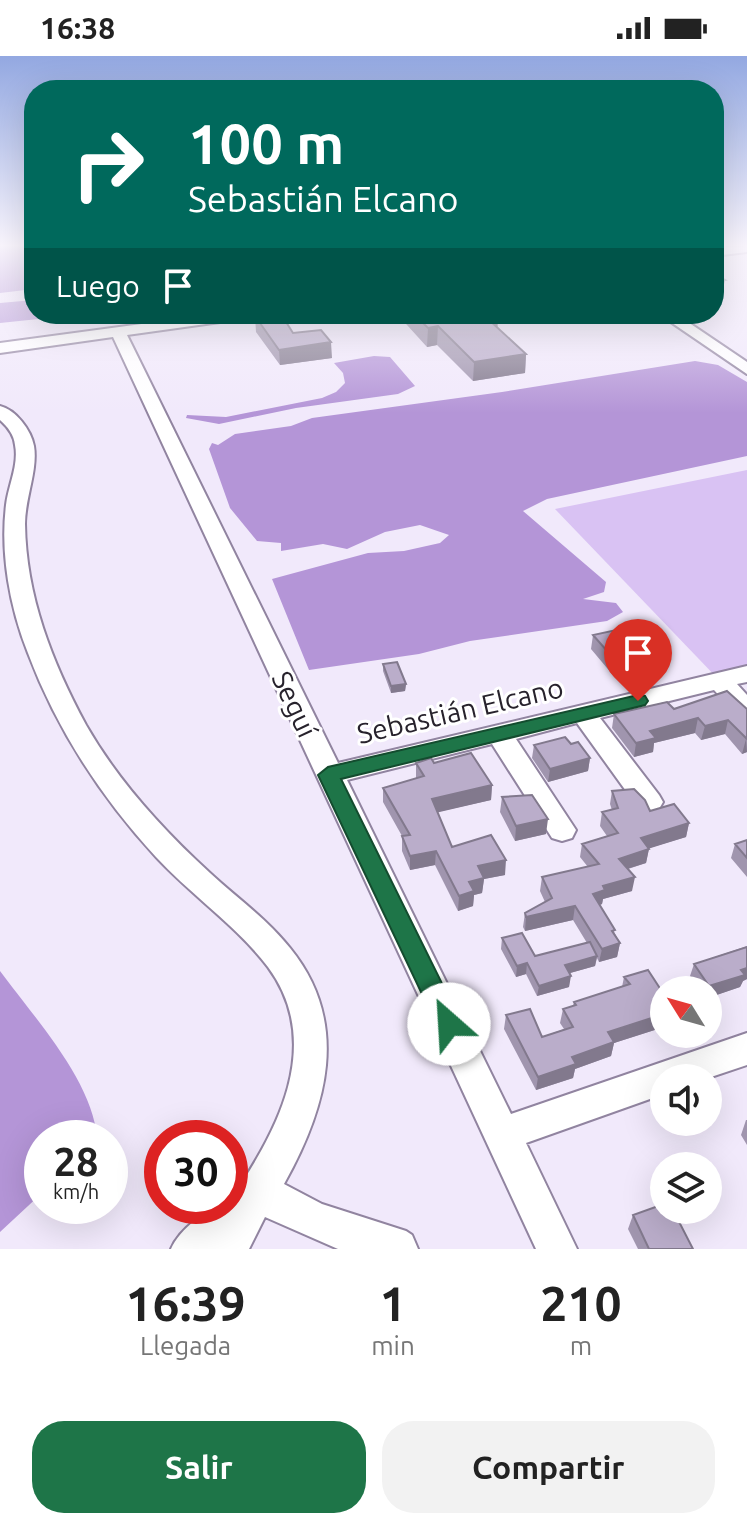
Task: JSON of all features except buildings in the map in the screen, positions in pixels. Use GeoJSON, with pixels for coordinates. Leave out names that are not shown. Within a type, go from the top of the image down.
{"type":"FeatureCollection","features":[{"type":"Feature","properties":{"kind":"street"},"geometry":{"type":"LineString","coordinates":[[0,348],[176,324]]}},
{"type":"Feature","properties":{"kind":"street"},"geometry":{"type":"LineString","coordinates":[[681,324],[747,369]]}},
{"type":"Feature","properties":{"kind":"street","name":"Seguí"},"geometry":{"type":"LineString","coordinates":[[118,332],[557,1249]]}},
{"type":"Feature","properties":{"kind":"street"},"geometry":{"type":"LineString","coordinates":[[723,352],[747,348]]}},
{"type":"Feature","properties":{"kind":"street"},"geometry":{"type":"LineString","coordinates":[[0,411],[21,432],[27,447],[15,529],[22,603],[34,642],[68,715],[102,771],[136,814],[181,864],[286,963],[303,993],[310,1027],[309,1077],[301,1112],[248,1211]]}},
{"type":"Feature","properties":{"kind":"street","name":"Sebastián Elcano"},"geometry":{"type":"LineString","coordinates":[[328,775],[747,674]]}},
{"type":"Feature","properties":{"kind":"street"},"geometry":{"type":"LineString","coordinates":[[720,681],[747,710]]}},
{"type":"Feature","properties":{"kind":"street"},"geometry":{"type":"LineString","coordinates":[[584,714],[649,802]]}},
{"type":"Feature","properties":{"kind":"street"},"geometry":{"type":"LineString","coordinates":[[499,734],[562,830]]}},
{"type":"Feature","properties":{"kind":"street"},"geometry":{"type":"LineString","coordinates":[[704,1064],[747,1049]]}},
{"type":"Feature","properties":{"kind":"street"},"geometry":{"type":"LineString","coordinates":[[503,1134],[650,1083]]}},
{"type":"Feature","properties":{"kind":"street"},"geometry":{"type":"LineString","coordinates":[[248,1217],[287,1209],[342,1230],[381,1240],[398,1249]]}},
{"type":"Feature","properties":{"kind":"street"},"geometry":{"type":"LineString","coordinates":[[191,1249],[234,1224]]}},
{"type":"Feature","properties":{"kind":"shaded area"},"geometry":{"type":"Polygon","coordinates":[[[24,302],[24,320],[0,323],[0,303],[24,302]]]}},
{"type":"Feature","properties":{"kind":"shaded area"},"geometry":{"type":"Polygon","coordinates":[[[374,356],[390,357],[415,386],[398,394],[296,408],[219,424],[186,418],[187,415],[226,417],[322,398],[336,392],[345,383],[343,373],[334,363],[374,356]]]}},
{"type":"Feature","properties":{"kind":"shaded area"},"geometry":{"type":"Polygon","coordinates":[[[695,361],[718,365],[747,382],[747,456],[547,499],[523,511],[606,582],[604,592],[583,599],[616,603],[623,612],[607,621],[470,641],[419,654],[309,670],[272,579],[368,553],[404,551],[440,543],[449,535],[420,525],[385,532],[347,549],[323,544],[281,551],[281,543],[257,541],[230,508],[209,449],[212,443],[218,445],[235,434],[291,426],[312,418],[695,361]]]}},
{"type":"Feature","properties":{"kind":"shaded area"},"geometry":{"type":"Polygon","coordinates":[[[747,470],[747,674],[720,681],[555,509],[747,470]]]}},
{"type":"Feature","properties":{"kind":"shaded area"},"geometry":{"type":"Polygon","coordinates":[[[0,971],[73,1072],[94,1120],[24,1120],[24,1210],[0,1232],[0,971]]]}},
{"type":"Feature","properties":{"kind":"route"},"geometry":{"type":"LineString","coordinates":[[449,1024],[328,775],[638,701]]}}]}
